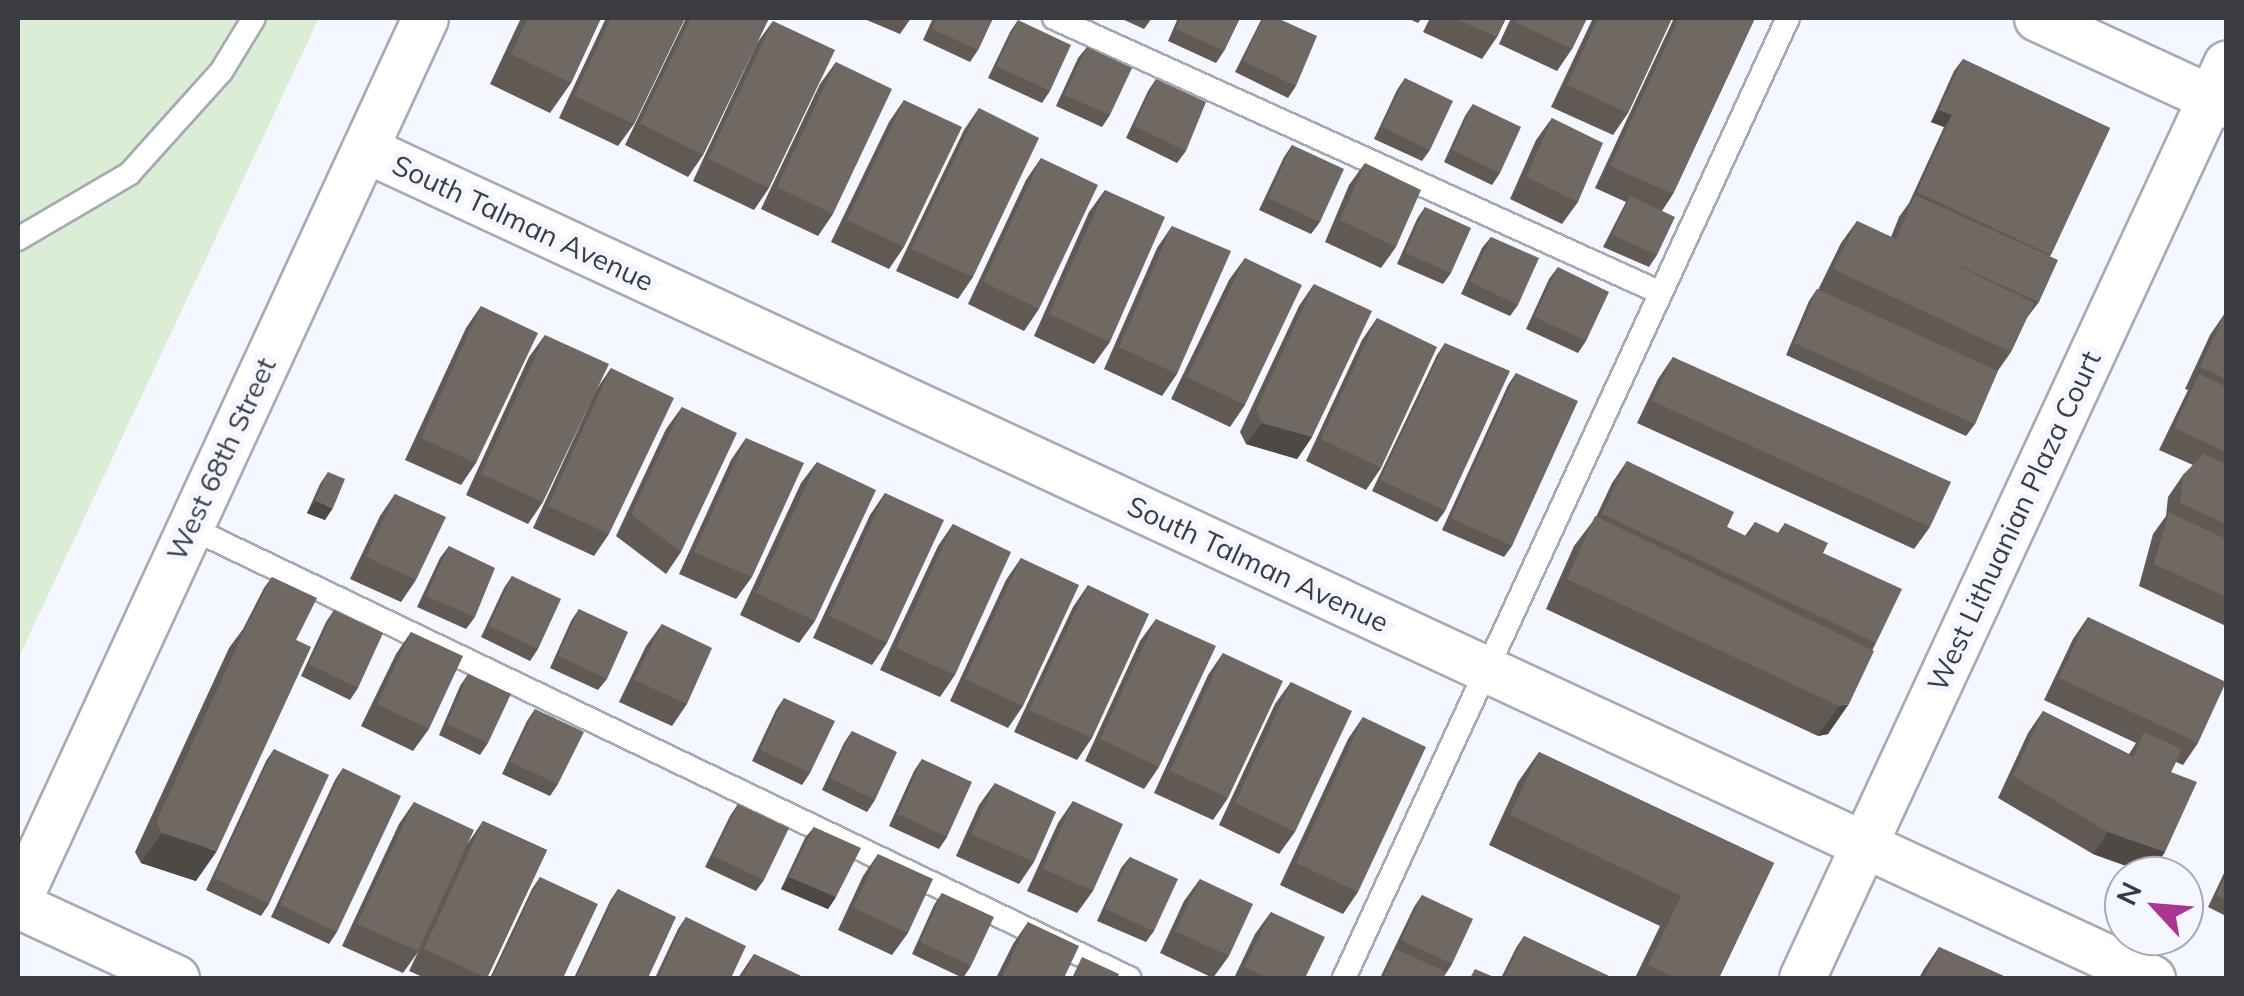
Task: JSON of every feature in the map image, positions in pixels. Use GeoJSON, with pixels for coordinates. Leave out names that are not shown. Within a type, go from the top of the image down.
{"type":"FeatureCollection","features":[{"type":"Feature","properties":{"kind":"street","name":"West 68th Street"},"geometry":{"type":"LineString","coordinates":[[18,903],[425,18]]}},
{"type":"Feature","properties":{"kind":"street"},"geometry":{"type":"LineString","coordinates":[[2037,18],[2221,89]]}},
{"type":"Feature","properties":{"kind":"street","name":"West Lithuanian Plaza Court"},"geometry":{"type":"LineString","coordinates":[[1802,978],[2221,89]]}},
{"type":"Feature","properties":{"kind":"street","name":"South Talman Avenue"},"geometry":{"type":"LineString","coordinates":[[364,149],[2152,978]]}},
{"type":"Feature","properties":{"kind":"street"},"geometry":{"type":"LineString","coordinates":[[18,903],[176,978]]}},
{"type":"Feature","properties":{"kind":"lane"},"geometry":{"type":"LineString","coordinates":[[18,239],[129,174],[221,72],[254,18]]}},
{"type":"Feature","properties":{"kind":"lane"},"geometry":{"type":"LineString","coordinates":[[1054,18],[1661,293]]}},
{"type":"Feature","properties":{"kind":"lane"},"geometry":{"type":"LineString","coordinates":[[1344,978],[1788,18]]}},
{"type":"Feature","properties":{"kind":"lane"},"geometry":{"type":"LineString","coordinates":[[190,527],[1129,978]]}},
{"type":"Feature","properties":{"kind":"green space"},"geometry":{"type":"Polygon","coordinates":[[[18,18],[319,18],[18,659],[18,18]]]}},
{"type":"Feature","properties":{"kind":"building"},"geometry":{"type":"Polygon","coordinates":[[[528,18],[601,18],[571,83],[511,54],[528,18]]]}},
{"type":"Feature","properties":{"kind":"building"},"geometry":{"type":"Polygon","coordinates":[[[611,18],[685,18],[634,124],[574,96],[611,18]]]}},
{"type":"Feature","properties":{"kind":"building"},"geometry":{"type":"Polygon","coordinates":[[[691,18],[769,18],[703,155],[640,123],[691,18]]]}},
{"type":"Feature","properties":{"kind":"building"},"geometry":{"type":"Polygon","coordinates":[[[936,18],[993,18],[978,50],[932,29],[936,18]]]}},
{"type":"Feature","properties":{"kind":"building"},"geometry":{"type":"Polygon","coordinates":[[[1181,18],[1240,18],[1224,51],[1176,29],[1181,18]]]}},
{"type":"Feature","properties":{"kind":"building"},"geometry":{"type":"Polygon","coordinates":[[[1263,18],[1277,18],[1317,36],[1296,86],[1243,61],[1263,18]]]}},
{"type":"Feature","properties":{"kind":"building"},"geometry":{"type":"Polygon","coordinates":[[[1454,18],[1506,18],[1497,37],[1454,18]]]}},
{"type":"Feature","properties":{"kind":"building"},"geometry":{"type":"Polygon","coordinates":[[[1517,18],[1587,18],[1572,49],[1515,22],[1517,18]]]}},
{"type":"Feature","properties":{"kind":"building"},"geometry":{"type":"Polygon","coordinates":[[[1598,18],[1672,18],[1628,113],[1567,85],[1598,18]]]}},
{"type":"Feature","properties":{"kind":"building"},"geometry":{"type":"Polygon","coordinates":[[[1679,18],[1755,18],[1673,194],[1610,166],[1679,18]]]}},
{"type":"Feature","properties":{"kind":"building"},"geometry":{"type":"Polygon","coordinates":[[[1018,20],[1071,45],[1050,91],[996,66],[1018,20]]]}},
{"type":"Feature","properties":{"kind":"building"},"geometry":{"type":"Polygon","coordinates":[[[773,21],[835,50],[769,188],[708,159],[773,21]]]}},
{"type":"Feature","properties":{"kind":"building"},"geometry":{"type":"Polygon","coordinates":[[[1087,47],[1132,68],[1110,115],[1064,95],[1087,47]]]}},
{"type":"Feature","properties":{"kind":"building"},"geometry":{"type":"Polygon","coordinates":[[[1963,59],[2110,128],[2051,255],[1917,192],[1952,115],[1939,110],[1963,59]]]}},
{"type":"Feature","properties":{"kind":"building"},"geometry":{"type":"Polygon","coordinates":[[[836,62],[892,89],[833,214],[777,187],[836,62]]]}},
{"type":"Feature","properties":{"kind":"building"},"geometry":{"type":"Polygon","coordinates":[[[1405,78],[1453,101],[1430,150],[1382,127],[1405,78]]]}},
{"type":"Feature","properties":{"kind":"building"},"geometry":{"type":"Polygon","coordinates":[[[1156,79],[1206,102],[1186,151],[1134,126],[1156,79]]]}},
{"type":"Feature","properties":{"kind":"building"},"geometry":{"type":"Polygon","coordinates":[[[904,100],[962,127],[904,247],[847,220],[904,100]]]}},
{"type":"Feature","properties":{"kind":"building"},"geometry":{"type":"Polygon","coordinates":[[[1473,104],[1521,127],[1500,173],[1452,150],[1473,104]]]}},
{"type":"Feature","properties":{"kind":"building"},"geometry":{"type":"Polygon","coordinates":[[[979,108],[1039,138],[973,277],[911,249],[979,108]]]}},
{"type":"Feature","properties":{"kind":"building"},"geometry":{"type":"Polygon","coordinates":[[[1552,118],[1603,143],[1578,202],[1526,177],[1552,118]]]}},
{"type":"Feature","properties":{"kind":"building"},"geometry":{"type":"Polygon","coordinates":[[[1292,145],[1344,169],[1320,222],[1268,198],[1292,145]]]}},
{"type":"Feature","properties":{"kind":"building"},"geometry":{"type":"Polygon","coordinates":[[[1041,158],[1098,185],[1039,309],[983,282],[1041,158]]]}},
{"type":"Feature","properties":{"kind":"building"},"geometry":{"type":"Polygon","coordinates":[[[1365,163],[1421,190],[1396,247],[1340,220],[1365,163]]]}},
{"type":"Feature","properties":{"kind":"building"},"geometry":{"type":"Polygon","coordinates":[[[1105,190],[1165,217],[1110,342],[1049,314],[1105,190]]]}},
{"type":"Feature","properties":{"kind":"building"},"geometry":{"type":"Polygon","coordinates":[[[1915,195],[2058,260],[2039,302],[1942,258],[2034,303],[2011,352],[1833,269],[1857,221],[1896,239],[1915,195]]]}},
{"type":"Feature","properties":{"kind":"building"},"geometry":{"type":"Polygon","coordinates":[[[1630,196],[1675,217],[1657,255],[1612,235],[1630,196]]]}},
{"type":"Feature","properties":{"kind":"building"},"geometry":{"type":"Polygon","coordinates":[[[1425,207],[1471,228],[1451,273],[1405,253],[1425,207]]]}},
{"type":"Feature","properties":{"kind":"building"},"geometry":{"type":"Polygon","coordinates":[[[1172,226],[1231,251],[1177,374],[1119,347],[1172,226]]]}},
{"type":"Feature","properties":{"kind":"building"},"geometry":{"type":"Polygon","coordinates":[[[1491,237],[1539,258],[1518,305],[1470,282],[1491,237]]]}},
{"type":"Feature","properties":{"kind":"building"},"geometry":{"type":"Polygon","coordinates":[[[1245,258],[1302,285],[1245,405],[1187,377],[1245,258]]]}},
{"type":"Feature","properties":{"kind":"building"},"geometry":{"type":"Polygon","coordinates":[[[1558,267],[1609,292],[1586,341],[1534,317],[1558,267]]]}},
{"type":"Feature","properties":{"kind":"building"},"geometry":{"type":"Polygon","coordinates":[[[1314,284],[1372,311],[1312,437],[1262,423],[1256,410],[1314,284]]]}},
{"type":"Feature","properties":{"kind":"building"},"geometry":{"type":"Polygon","coordinates":[[[1817,289],[1998,371],[1975,424],[1794,343],[1817,289]]]}},
{"type":"Feature","properties":{"kind":"building"},"geometry":{"type":"Polygon","coordinates":[[[481,306],[538,333],[476,463],[421,438],[481,306]]]}},
{"type":"Feature","properties":{"kind":"building"},"geometry":{"type":"Polygon","coordinates":[[[2226,313],[2226,379],[2200,367],[2226,313]]]}},
{"type":"Feature","properties":{"kind":"building"},"geometry":{"type":"Polygon","coordinates":[[[1377,318],[1437,347],[1381,468],[1321,439],[1377,318]]]}},
{"type":"Feature","properties":{"kind":"building"},"geometry":{"type":"Polygon","coordinates":[[[545,335],[609,364],[543,502],[481,474],[545,335]]]}},
{"type":"Feature","properties":{"kind":"building"},"geometry":{"type":"Polygon","coordinates":[[[1445,343],[1510,371],[1445,511],[1380,480],[1445,343]]]}},
{"type":"Feature","properties":{"kind":"building"},"geometry":{"type":"Polygon","coordinates":[[[1673,357],[1951,482],[1930,527],[1652,401],[1673,357]]]}},
{"type":"Feature","properties":{"kind":"building"},"geometry":{"type":"Polygon","coordinates":[[[611,368],[674,398],[609,534],[548,506],[611,368]]]}},
{"type":"Feature","properties":{"kind":"building"},"geometry":{"type":"Polygon","coordinates":[[[1516,373],[1578,401],[1512,546],[1451,518],[1516,373]]]}},
{"type":"Feature","properties":{"kind":"building"},"geometry":{"type":"Polygon","coordinates":[[[2199,374],[2226,387],[2226,452],[2174,428],[2199,374]]]}},
{"type":"Feature","properties":{"kind":"building"},"geometry":{"type":"Polygon","coordinates":[[[682,407],[737,433],[681,552],[631,514],[682,407]]]}},
{"type":"Feature","properties":{"kind":"building"},"geometry":{"type":"Polygon","coordinates":[[[746,438],[804,463],[752,577],[694,552],[746,438]]]}},
{"type":"Feature","properties":{"kind":"building"},"geometry":{"type":"Polygon","coordinates":[[[2204,454],[2226,464],[2226,524],[2180,503],[2183,475],[2204,454]]]}},
{"type":"Feature","properties":{"kind":"building"},"geometry":{"type":"Polygon","coordinates":[[[1627,461],[1734,512],[1727,527],[1748,537],[1755,522],[1780,534],[1785,523],[1828,543],[1823,553],[1902,589],[1876,643],[1602,514],[1627,461]]]}},
{"type":"Feature","properties":{"kind":"building"},"geometry":{"type":"Polygon","coordinates":[[[817,462],[876,490],[815,621],[756,593],[817,462]]]}},
{"type":"Feature","properties":{"kind":"building"},"geometry":{"type":"Polygon","coordinates":[[[328,472],[345,479],[333,508],[315,501],[328,472]]]}},
{"type":"Feature","properties":{"kind":"building"},"geometry":{"type":"Polygon","coordinates":[[[885,493],[944,520],[887,643],[829,616],[885,493]]]}},
{"type":"Feature","properties":{"kind":"building"},"geometry":{"type":"Polygon","coordinates":[[[395,494],[446,517],[416,580],[366,557],[395,494]]]}},
{"type":"Feature","properties":{"kind":"building"},"geometry":{"type":"Polygon","coordinates":[[[2169,512],[2226,539],[2226,597],[2154,564],[2169,512]]]}},
{"type":"Feature","properties":{"kind":"building"},"geometry":{"type":"Polygon","coordinates":[[[1595,516],[1874,651],[1849,704],[1839,706],[1567,579],[1595,516]]]}},
{"type":"Feature","properties":{"kind":"building"},"geometry":{"type":"Polygon","coordinates":[[[953,524],[1011,552],[955,675],[896,648],[953,524]]]}},
{"type":"Feature","properties":{"kind":"building"},"geometry":{"type":"Polygon","coordinates":[[[449,546],[495,568],[475,617],[426,596],[449,546]]]}},
{"type":"Feature","properties":{"kind":"building"},"geometry":{"type":"Polygon","coordinates":[[[1021,558],[1079,585],[1023,706],[965,679],[1021,558]]]}},
{"type":"Feature","properties":{"kind":"building"},"geometry":{"type":"Polygon","coordinates":[[[512,576],[561,599],[538,649],[489,626],[512,576]]]}},
{"type":"Feature","properties":{"kind":"building"},"geometry":{"type":"Polygon","coordinates":[[[272,577],[317,598],[296,640],[251,618],[272,577]]]}},
{"type":"Feature","properties":{"kind":"building"},"geometry":{"type":"Polygon","coordinates":[[[1088,585],[1149,614],[1092,738],[1029,710],[1088,585]]]}},
{"type":"Feature","properties":{"kind":"building"},"geometry":{"type":"Polygon","coordinates":[[[579,609],[628,632],[607,679],[558,656],[579,609]]]}},
{"type":"Feature","properties":{"kind":"building"},"geometry":{"type":"Polygon","coordinates":[[[334,610],[383,633],[358,688],[309,664],[334,610]]]}},
{"type":"Feature","properties":{"kind":"building"},"geometry":{"type":"Polygon","coordinates":[[[2088,617],[2226,682],[2198,743],[2059,678],[2088,617]]]}},
{"type":"Feature","properties":{"kind":"building"},"geometry":{"type":"Polygon","coordinates":[[[250,618],[311,647],[217,851],[162,833],[156,822],[250,618]]]}},
{"type":"Feature","properties":{"kind":"building"},"geometry":{"type":"Polygon","coordinates":[[[1156,619],[1216,646],[1159,767],[1100,739],[1156,619]]]}},
{"type":"Feature","properties":{"kind":"building"},"geometry":{"type":"Polygon","coordinates":[[[662,624],[712,648],[687,704],[634,680],[662,624]]]}},
{"type":"Feature","properties":{"kind":"building"},"geometry":{"type":"Polygon","coordinates":[[[411,632],[463,656],[429,729],[377,704],[411,632]]]}},
{"type":"Feature","properties":{"kind":"building"},"geometry":{"type":"Polygon","coordinates":[[[1223,653],[1283,681],[1228,798],[1170,771],[1223,653]]]}},
{"type":"Feature","properties":{"kind":"building"},"geometry":{"type":"Polygon","coordinates":[[[468,674],[511,694],[488,743],[447,724],[468,674]]]}},
{"type":"Feature","properties":{"kind":"building"},"geometry":{"type":"Polygon","coordinates":[[[1291,682],[1352,711],[1295,832],[1235,803],[1291,682]]]}},
{"type":"Feature","properties":{"kind":"building"},"geometry":{"type":"Polygon","coordinates":[[[784,698],[835,721],[810,773],[760,750],[784,698]]]}},
{"type":"Feature","properties":{"kind":"building"},"geometry":{"type":"Polygon","coordinates":[[[535,709],[584,732],[558,784],[510,762],[535,709]]]}},
{"type":"Feature","properties":{"kind":"building"},"geometry":{"type":"Polygon","coordinates":[[[2043,711],[2133,757],[2144,732],[2182,749],[2171,772],[2197,782],[2165,852],[2108,832],[2013,776],[2043,711]]]}},
{"type":"Feature","properties":{"kind":"building"},"geometry":{"type":"Polygon","coordinates":[[[1363,717],[1426,747],[1358,892],[1296,863],[1363,717]]]}},
{"type":"Feature","properties":{"kind":"building"},"geometry":{"type":"Polygon","coordinates":[[[852,731],[897,752],[875,800],[830,778],[852,731]]]}},
{"type":"Feature","properties":{"kind":"building"},"geometry":{"type":"Polygon","coordinates":[[[274,749],[329,775],[269,904],[214,878],[274,749]]]}},
{"type":"Feature","properties":{"kind":"building"},"geometry":{"type":"Polygon","coordinates":[[[1539,752],[1774,863],[1719,978],[1676,978],[1648,965],[1681,896],[1510,815],[1539,752]]]}},
{"type":"Feature","properties":{"kind":"building"},"geometry":{"type":"Polygon","coordinates":[[[922,759],[972,782],[947,837],[898,814],[922,759]]]}},
{"type":"Feature","properties":{"kind":"building"},"geometry":{"type":"Polygon","coordinates":[[[343,768],[401,796],[337,932],[280,905],[343,768]]]}},
{"type":"Feature","properties":{"kind":"building"},"geometry":{"type":"Polygon","coordinates":[[[995,783],[1056,812],[1034,862],[971,834],[995,783]]]}},
{"type":"Feature","properties":{"kind":"building"},"geometry":{"type":"Polygon","coordinates":[[[1073,801],[1123,824],[1093,891],[1043,869],[1073,801]]]}},
{"type":"Feature","properties":{"kind":"building"},"geometry":{"type":"Polygon","coordinates":[[[414,802],[474,830],[418,951],[357,924],[414,802]]]}},
{"type":"Feature","properties":{"kind":"building"},"geometry":{"type":"Polygon","coordinates":[[[738,804],[789,828],[764,880],[713,856],[738,804]]]}},
{"type":"Feature","properties":{"kind":"building"},"geometry":{"type":"Polygon","coordinates":[[[483,821],[547,850],[487,978],[424,949],[483,821]]]}},
{"type":"Feature","properties":{"kind":"building"},"geometry":{"type":"Polygon","coordinates":[[[814,827],[861,848],[836,897],[789,877],[814,827]]]}},
{"type":"Feature","properties":{"kind":"building"},"geometry":{"type":"Polygon","coordinates":[[[878,854],[933,879],[908,933],[853,908],[878,854]]]}},
{"type":"Feature","properties":{"kind":"building"},"geometry":{"type":"Polygon","coordinates":[[[1130,857],[1178,879],[1154,931],[1105,909],[1130,857]]]}},
{"type":"Feature","properties":{"kind":"building"},"geometry":{"type":"Polygon","coordinates":[[[2226,874],[2226,900],[2216,895],[2226,874]]]}},
{"type":"Feature","properties":{"kind":"building"},"geometry":{"type":"Polygon","coordinates":[[[540,877],[598,904],[563,978],[492,978],[540,877]]]}},
{"type":"Feature","properties":{"kind":"building"},"geometry":{"type":"Polygon","coordinates":[[[1200,879],[1253,904],[1229,956],[1175,931],[1200,879]]]}},
{"type":"Feature","properties":{"kind":"building"},"geometry":{"type":"Polygon","coordinates":[[[618,889],[676,917],[648,978],[576,978],[618,889]]]}},
{"type":"Feature","properties":{"kind":"building"},"geometry":{"type":"Polygon","coordinates":[[[942,893],[994,917],[971,966],[920,942],[942,893]]]}},
{"type":"Feature","properties":{"kind":"building"},"geometry":{"type":"Polygon","coordinates":[[[1422,895],[1473,919],[1452,964],[1401,940],[1422,895]]]}},
{"type":"Feature","properties":{"kind":"building"},"geometry":{"type":"Polygon","coordinates":[[[1271,912],[1325,937],[1305,978],[1269,978],[1244,967],[1271,912]]]}},
{"type":"Feature","properties":{"kind":"building"},"geometry":{"type":"Polygon","coordinates":[[[686,917],[746,946],[731,978],[658,978],[686,917]]]}},
{"type":"Feature","properties":{"kind":"building"},"geometry":{"type":"Polygon","coordinates":[[[1028,922],[1079,946],[1064,978],[1002,977],[1028,922]]]}},
{"type":"Feature","properties":{"kind":"building"},"geometry":{"type":"Polygon","coordinates":[[[1524,936],[1613,978],[1504,978],[1524,936]]]}},
{"type":"Feature","properties":{"kind":"building"},"geometry":{"type":"Polygon","coordinates":[[[1939,947],[2008,978],[1924,978],[1939,947]]]}},
{"type":"Feature","properties":{"kind":"building"},"geometry":{"type":"Polygon","coordinates":[[[1396,949],[1446,972],[1443,978],[1383,978],[1396,949]]]}},
{"type":"Feature","properties":{"kind":"building"},"geometry":{"type":"Polygon","coordinates":[[[754,954],[805,978],[743,978],[754,954]]]}},
{"type":"Feature","properties":{"kind":"building"},"geometry":{"type":"Polygon","coordinates":[[[1082,957],[1119,974],[1117,978],[1072,978],[1082,957]]]}},
{"type":"Feature","properties":{"kind":"building"},"geometry":{"type":"Polygon","coordinates":[[[1475,969],[1496,978],[1470,978],[1475,969]]]}}]}
